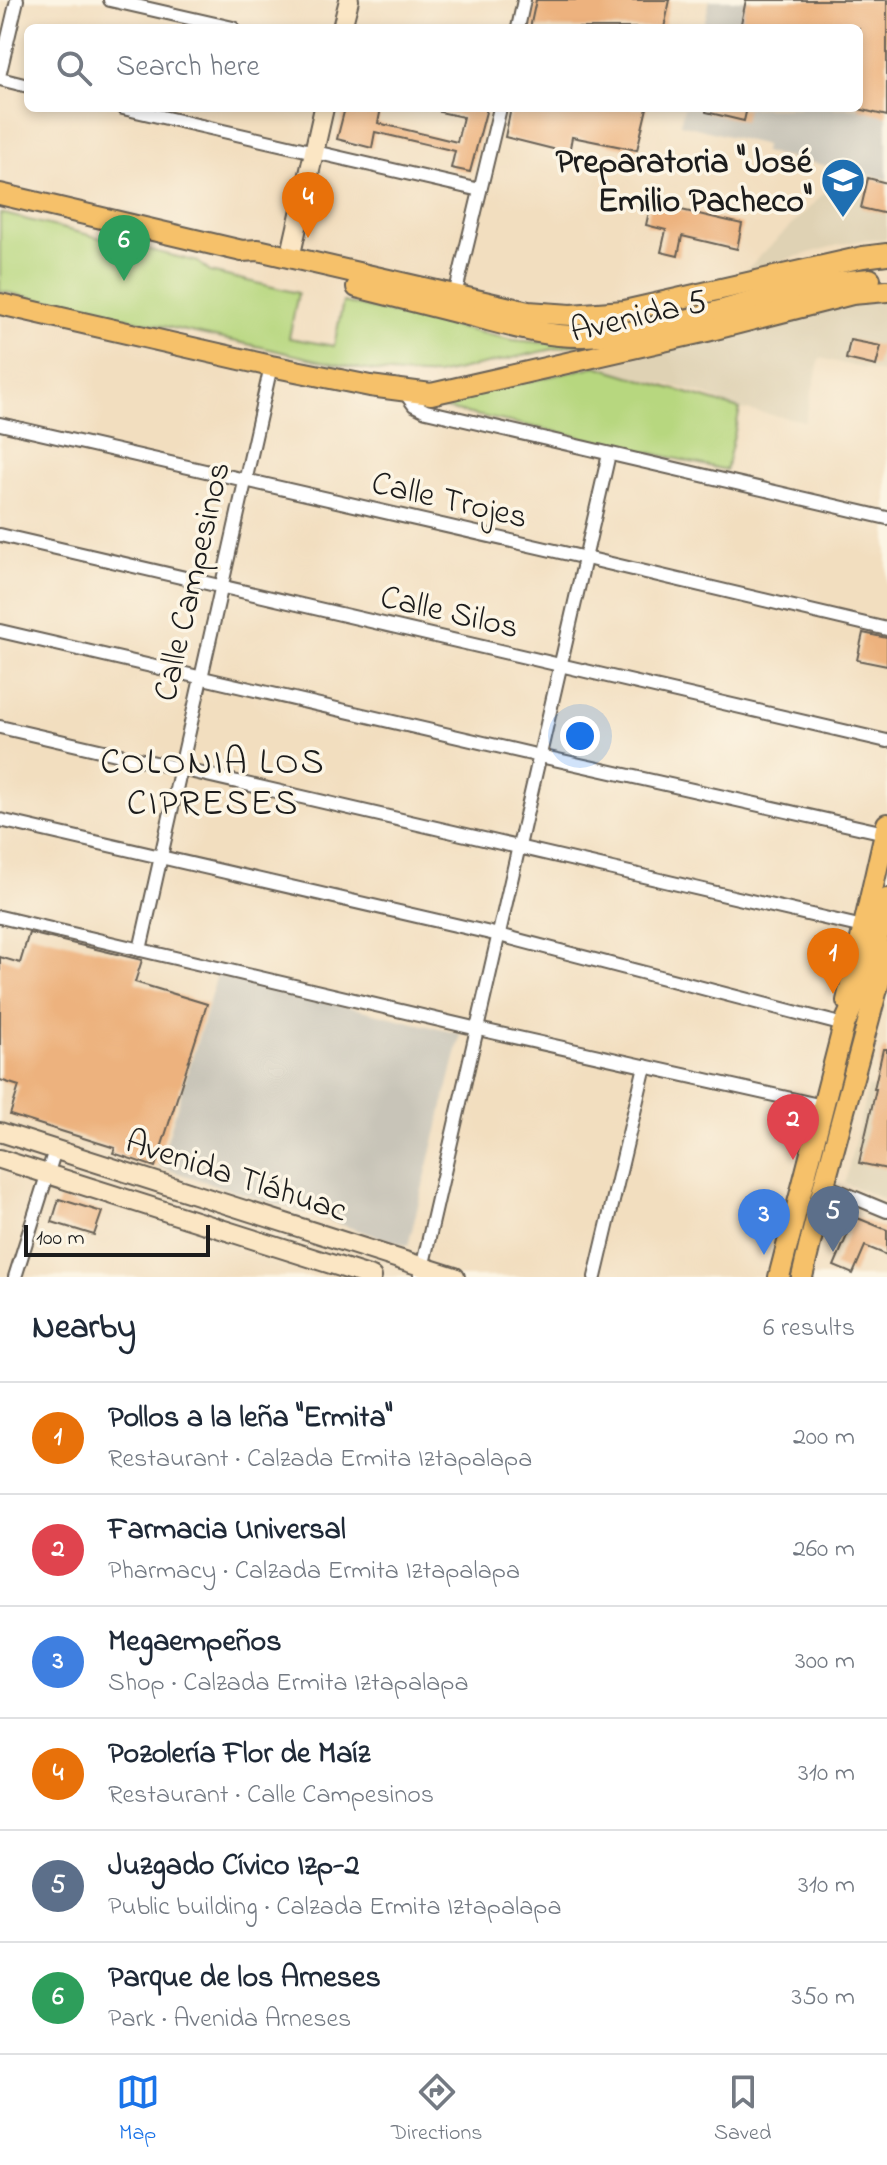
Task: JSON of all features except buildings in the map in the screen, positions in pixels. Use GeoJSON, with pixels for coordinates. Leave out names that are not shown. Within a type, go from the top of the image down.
{"type":"FeatureCollection","features":[{"type":"Feature","properties":{"kind":"main road"},"geometry":{"type":"LineString","coordinates":[[343,24],[349,0]]}},
{"type":"Feature","properties":{"kind":"main road"},"geometry":{"type":"LineString","coordinates":[[290,258],[323,112]]}},
{"type":"Feature","properties":{"kind":"main road"},"geometry":{"type":"LineString","coordinates":[[0,194],[242,251],[251,262],[517,327],[571,336],[643,329],[835,283],[887,279]]}},
{"type":"Feature","properties":{"kind":"main road","name":"Avenida 5"},"geometry":{"type":"LineString","coordinates":[[242,251],[254,250],[528,312],[571,315],[611,313],[887,254]]}},
{"type":"Feature","properties":{"kind":"main road","name":"Avenida 5"},"geometry":{"type":"LineString","coordinates":[[0,304],[271,366],[370,386],[431,394],[707,331],[852,294],[887,291]]}},
{"type":"Feature","properties":{"kind":"main road"},"geometry":{"type":"LineString","coordinates":[[779,1277],[844,1025],[851,976],[886,828]]}},
{"type":"Feature","properties":{"kind":"main road"},"geometry":{"type":"LineString","coordinates":[[844,1025],[870,967],[887,899]]}},
{"type":"Feature","properties":{"kind":"main road"},"geometry":{"type":"LineString","coordinates":[[802,1277],[887,952]]}},
{"type":"Feature","properties":{"kind":"main road","name":"Avenida Tláhuac"},"geometry":{"type":"LineString","coordinates":[[0,1132],[421,1272],[455,1277]]}},
{"type":"Feature","properties":{"kind":"main road","name":"Avenida Tláhuac"},"geometry":{"type":"LineString","coordinates":[[0,1159],[372,1277]]}},
{"type":"Feature","properties":{"kind":"street"},"geometry":{"type":"LineString","coordinates":[[0,72],[17,0]]}},
{"type":"Feature","properties":{"kind":"street"},"geometry":{"type":"LineString","coordinates":[[110,0],[215,24]]}},
{"type":"Feature","properties":{"kind":"street"},"geometry":{"type":"LineString","coordinates":[[519,24],[524,0]]}},
{"type":"Feature","properties":{"kind":"street"},"geometry":{"type":"LineString","coordinates":[[0,79],[24,85]]}},
{"type":"Feature","properties":{"kind":"street"},"geometry":{"type":"LineString","coordinates":[[140,112],[480,190]]}},
{"type":"Feature","properties":{"kind":"street"},"geometry":{"type":"LineString","coordinates":[[455,295],[499,112]]}},
{"type":"Feature","properties":{"kind":"street","name":"Calle Campesinos"},"geometry":{"type":"LineString","coordinates":[[140,950],[271,366]]}},
{"type":"Feature","properties":{"kind":"street"},"geometry":{"type":"LineString","coordinates":[[403,390],[414,405],[426,411],[887,518]]}},
{"type":"Feature","properties":{"kind":"street","name":"Calle Trojes"},"geometry":{"type":"LineString","coordinates":[[0,424],[887,629]]}},
{"type":"Feature","properties":{"kind":"street"},"geometry":{"type":"LineString","coordinates":[[421,1272],[609,454]]}},
{"type":"Feature","properties":{"kind":"street","name":"Calle Silos"},"geometry":{"type":"LineString","coordinates":[[0,535],[887,741]]}},
{"type":"Feature","properties":{"kind":"street"},"geometry":{"type":"LineString","coordinates":[[0,631],[540,756],[886,828]]}},
{"type":"Feature","properties":{"kind":"street"},"geometry":{"type":"LineString","coordinates":[[0,727],[863,927]]}},
{"type":"Feature","properties":{"kind":"street"},"geometry":{"type":"LineString","coordinates":[[0,820],[499,935],[844,1025]]}},
{"type":"Feature","properties":{"kind":"street"},"geometry":{"type":"LineString","coordinates":[[0,917],[823,1106]]}},
{"type":"Feature","properties":{"kind":"street"},"geometry":{"type":"LineString","coordinates":[[595,1277],[645,1066]]}},
{"type":"Feature","properties":{"kind":"street"},"geometry":{"type":"LineString","coordinates":[[15,1277],[55,1150]]}},
{"type":"Feature","properties":{"kind":"street"},"geometry":{"type":"LineString","coordinates":[[824,1185],[887,1211]]}},
{"type":"Feature","properties":{"kind":"shaded area"},"geometry":{"type":"Polygon","coordinates":[[[710,0],[887,0],[887,179],[764,152],[765,145],[680,124],[683,112],[863,112],[863,24],[704,24],[710,0]]]}},
{"type":"Feature","properties":{"kind":"shaded area","name":"Preparatoria \"José Emilio Pacheco\""},"geometry":{"type":"Polygon","coordinates":[[[856,173],[887,180],[887,239],[838,245],[745,271],[824,193],[850,198],[856,173]]]}},
{"type":"Feature","properties":{"kind":"shaded area"},"geometry":{"type":"Polygon","coordinates":[[[887,297],[887,374],[820,358],[805,421],[740,409],[701,393],[596,366],[887,297]]]}},
{"type":"Feature","properties":{"kind":"shaded area"},"geometry":{"type":"Polygon","coordinates":[[[217,975],[461,1034],[408,1246],[159,1167],[217,975]]]}},
{"type":"Feature","properties":{"kind":"shaded area"},"geometry":{"type":"Polygon","coordinates":[[[868,1087],[887,1092],[887,1201],[845,1183],[868,1087]]]}},
{"type":"Feature","properties":{"kind":"green space"},"geometry":{"type":"Polygon","coordinates":[[[0,213],[198,262],[210,272],[298,293],[289,338],[334,346],[343,302],[513,340],[546,343],[594,340],[437,375],[391,373],[323,361],[0,291],[0,213]]]}},
{"type":"Feature","properties":{"kind":"green space"},"geometry":{"type":"Polygon","coordinates":[[[596,366],[740,409],[726,470],[436,407],[437,402],[596,366]]]}},
{"type":"Feature","properties":{"kind":"place","name":"Preparatoria \"José Emilio Pacheco\""},"geometry":{"type":"Point","coordinates":[843,219]}},
{"type":"Feature","properties":{"kind":"place","name":"Pozolería Flor de Maíz"},"geometry":{"type":"Point","coordinates":[308,238]}},
{"type":"Feature","properties":{"kind":"place","name":"Parque de los Arneses"},"geometry":{"type":"Point","coordinates":[124,281]}},
{"type":"Feature","properties":{"kind":"place","name":"Pollos a la leña \"Ermita\""},"geometry":{"type":"Point","coordinates":[833,994]}},
{"type":"Feature","properties":{"kind":"place","name":"Farmacia Universal"},"geometry":{"type":"Point","coordinates":[793,1160]}},
{"type":"Feature","properties":{"kind":"place","name":"Juzgado Cívico Izp-2"},"geometry":{"type":"Point","coordinates":[833,1252]}},
{"type":"Feature","properties":{"kind":"place","name":"Megaempeños"},"geometry":{"type":"Point","coordinates":[764,1255]}},
{"type":"Feature","properties":{"kind":"district","name":"COLONIA LOS CIPRESES"},"geometry":{"type":"Point","coordinates":[213,780]}}]}
